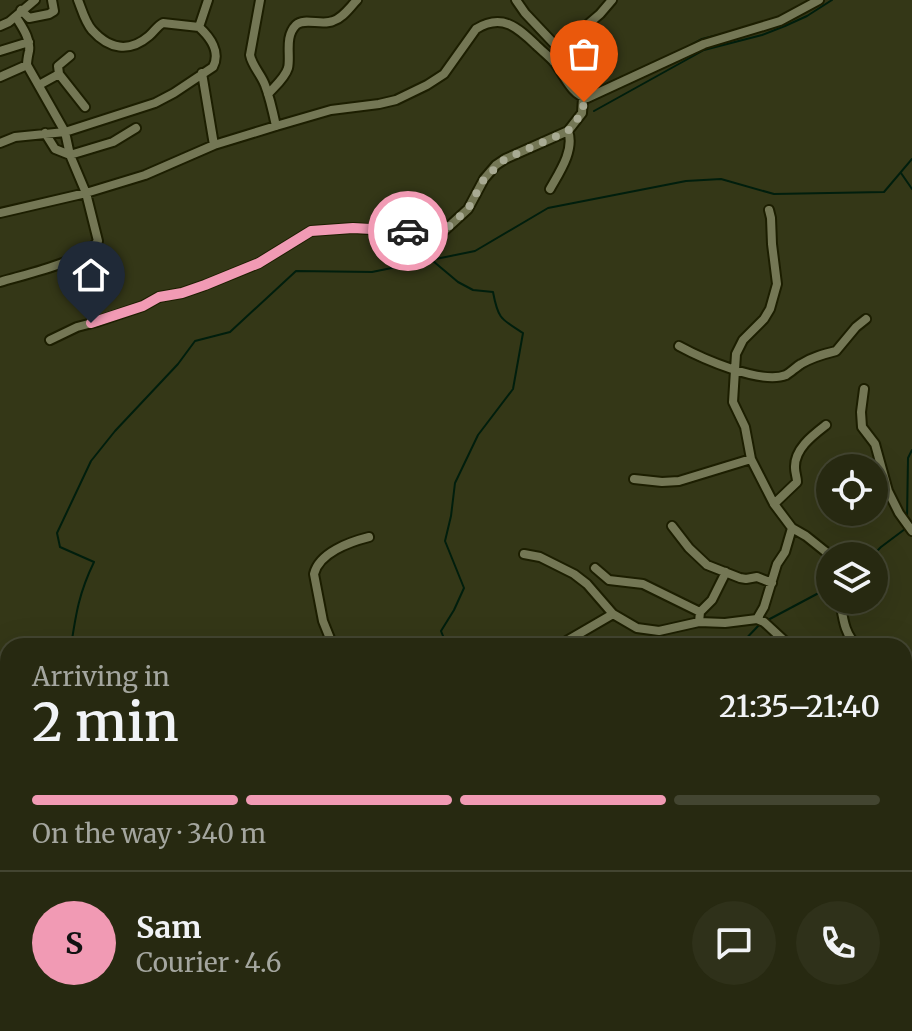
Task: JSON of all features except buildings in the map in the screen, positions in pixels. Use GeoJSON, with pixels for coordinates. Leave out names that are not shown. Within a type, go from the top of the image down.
{"type":"FeatureCollection","features":[{"type":"Feature","properties":{"kind":"street"},"geometry":{"type":"LineString","coordinates":[[52,0],[54,11]]}},
{"type":"Feature","properties":{"kind":"street"},"geometry":{"type":"LineString","coordinates":[[0,143],[15,137],[65,132],[155,103],[213,67],[216,54],[206,32],[199,27],[159,24],[150,36],[122,48],[110,45],[92,30],[78,0]]}},
{"type":"Feature","properties":{"kind":"street"},"geometry":{"type":"LineString","coordinates":[[199,27],[208,0]]}},
{"type":"Feature","properties":{"kind":"street"},"geometry":{"type":"LineString","coordinates":[[260,0],[250,55],[268,94],[276,126]]}},
{"type":"Feature","properties":{"kind":"street"},"geometry":{"type":"LineString","coordinates":[[268,94],[287,70],[288,47],[296,25],[303,21],[336,21],[357,0]]}},
{"type":"Feature","properties":{"kind":"street"},"geometry":{"type":"LineString","coordinates":[[516,0],[559,49]]}},
{"type":"Feature","properties":{"kind":"street"},"geometry":{"type":"LineString","coordinates":[[554,62],[559,49],[612,0]]}},
{"type":"Feature","properties":{"kind":"street"},"geometry":{"type":"LineString","coordinates":[[0,213],[86,193],[145,175],[214,145],[331,110],[396,100],[444,74],[476,29],[493,22],[513,25],[554,62],[583,98],[715,39],[780,21],[819,0]]}},
{"type":"Feature","properties":{"kind":"street"},"geometry":{"type":"LineString","coordinates":[[0,26],[33,1],[48,13],[54,11]]}},
{"type":"Feature","properties":{"kind":"street"},"geometry":{"type":"LineString","coordinates":[[18,14],[31,18],[54,11]]}},
{"type":"Feature","properties":{"kind":"street"},"geometry":{"type":"LineString","coordinates":[[0,282],[73,259],[94,247],[98,241],[86,193],[70,155],[65,132],[27,65],[29,42],[18,14]]}},
{"type":"Feature","properties":{"kind":"street"},"geometry":{"type":"LineString","coordinates":[[0,51],[29,42]]}},
{"type":"Feature","properties":{"kind":"street"},"geometry":{"type":"LineString","coordinates":[[70,56],[59,64],[59,74],[85,107]]}},
{"type":"Feature","properties":{"kind":"street"},"geometry":{"type":"LineString","coordinates":[[0,77],[27,65]]}},
{"type":"Feature","properties":{"kind":"street"},"geometry":{"type":"LineString","coordinates":[[202,73],[214,145]]}},
{"type":"Feature","properties":{"kind":"street"},"geometry":{"type":"LineString","coordinates":[[39,85],[59,74]]}},
{"type":"Feature","properties":{"kind":"street"},"geometry":{"type":"LineString","coordinates":[[50,340],[77,327],[143,306],[159,297],[205,285],[259,263],[311,231],[353,228],[427,233],[445,230],[468,209],[496,165],[568,131],[582,113],[583,98]]}},
{"type":"Feature","properties":{"kind":"street"},"geometry":{"type":"LineString","coordinates":[[45,133],[55,149],[70,155],[113,142],[136,128]]}},
{"type":"Feature","properties":{"kind":"street"},"geometry":{"type":"LineString","coordinates":[[550,189],[570,145],[568,131]]}},
{"type":"Feature","properties":{"kind":"street"},"geometry":{"type":"LineString","coordinates":[[769,210],[777,272],[775,297],[764,319],[736,354],[733,402],[745,427],[751,459],[774,504],[792,528],[816,544]]}},
{"type":"Feature","properties":{"kind":"street"},"geometry":{"type":"LineString","coordinates":[[679,346],[700,358],[736,371],[785,375],[806,361],[836,351],[866,319]]}},
{"type":"Feature","properties":{"kind":"street"},"geometry":{"type":"LineString","coordinates":[[864,389],[862,427],[875,444],[888,491],[912,531]]}},
{"type":"Feature","properties":{"kind":"street"},"geometry":{"type":"LineString","coordinates":[[774,504],[797,482],[796,461],[803,446],[826,425]]}},
{"type":"Feature","properties":{"kind":"street"},"geometry":{"type":"LineString","coordinates":[[634,479],[679,481],[751,459]]}},
{"type":"Feature","properties":{"kind":"street"},"geometry":{"type":"LineString","coordinates":[[672,526],[702,561],[740,578],[757,577],[772,583]]}},
{"type":"Feature","properties":{"kind":"street"},"geometry":{"type":"LineString","coordinates":[[757,619],[792,528]]}},
{"type":"Feature","properties":{"kind":"street"},"geometry":{"type":"LineString","coordinates":[[330,638],[323,621],[315,568],[332,552],[369,537]]}},
{"type":"Feature","properties":{"kind":"street"},"geometry":{"type":"LineString","coordinates":[[524,554],[540,557],[574,574],[613,614],[628,624],[651,631],[700,617],[726,572]]}},
{"type":"Feature","properties":{"kind":"street"},"geometry":{"type":"LineString","coordinates":[[595,568],[609,580],[643,584],[700,617],[725,623],[757,619],[781,638]]}},
{"type":"Feature","properties":{"kind":"street"},"geometry":{"type":"LineString","coordinates":[[572,638],[613,614]]}},
{"type":"Feature","properties":{"kind":"street"},"geometry":{"type":"LineString","coordinates":[[843,614],[850,638]]}},
{"type":"Feature","properties":{"kind":"waterway"},"geometry":{"type":"LineString","coordinates":[[594,111],[704,50],[762,35],[807,16],[832,0]]}},
{"type":"Feature","properties":{"kind":"waterway"},"geometry":{"type":"LineString","coordinates":[[680,51],[702,39],[726,33]]}},
{"type":"Feature","properties":{"kind":"waterway"},"geometry":{"type":"LineString","coordinates":[[72,638],[79,603],[94,562],[60,547],[57,533],[91,461],[195,341],[230,332],[296,271],[372,272],[475,251],[548,208],[686,181],[721,179],[774,194],[884,192],[912,159]]}},
{"type":"Feature","properties":{"kind":"waterway"},"geometry":{"type":"LineString","coordinates":[[901,173],[912,189]]}},
{"type":"Feature","properties":{"kind":"waterway"},"geometry":{"type":"LineString","coordinates":[[433,261],[473,290],[493,292],[502,317],[523,333],[513,389],[478,435],[455,483],[445,541],[464,588],[441,631],[444,638]]}},
{"type":"Feature","properties":{"kind":"waterway"},"geometry":{"type":"LineString","coordinates":[[907,520],[908,458],[912,450]]}},
{"type":"Feature","properties":{"kind":"waterway"},"geometry":{"type":"LineString","coordinates":[[888,542],[905,529]]}},
{"type":"Feature","properties":{"kind":"waterway"},"geometry":{"type":"LineString","coordinates":[[766,621],[816,594]]}},
{"type":"Feature","properties":{"kind":"waterway"},"geometry":{"type":"LineString","coordinates":[[747,638],[760,624]]}},
{"type":"Feature","properties":{"kind":"way so far"},"geometry":{"type":"LineString","coordinates":[[408,231],[437,233],[445,230],[468,209],[484,179],[496,165],[568,131],[582,113],[584,102]]}},
{"type":"Feature","properties":{"kind":"route"},"geometry":{"type":"LineString","coordinates":[[91,323],[143,306],[159,297],[205,285],[259,263],[311,231],[353,228],[408,231]]}}]}
